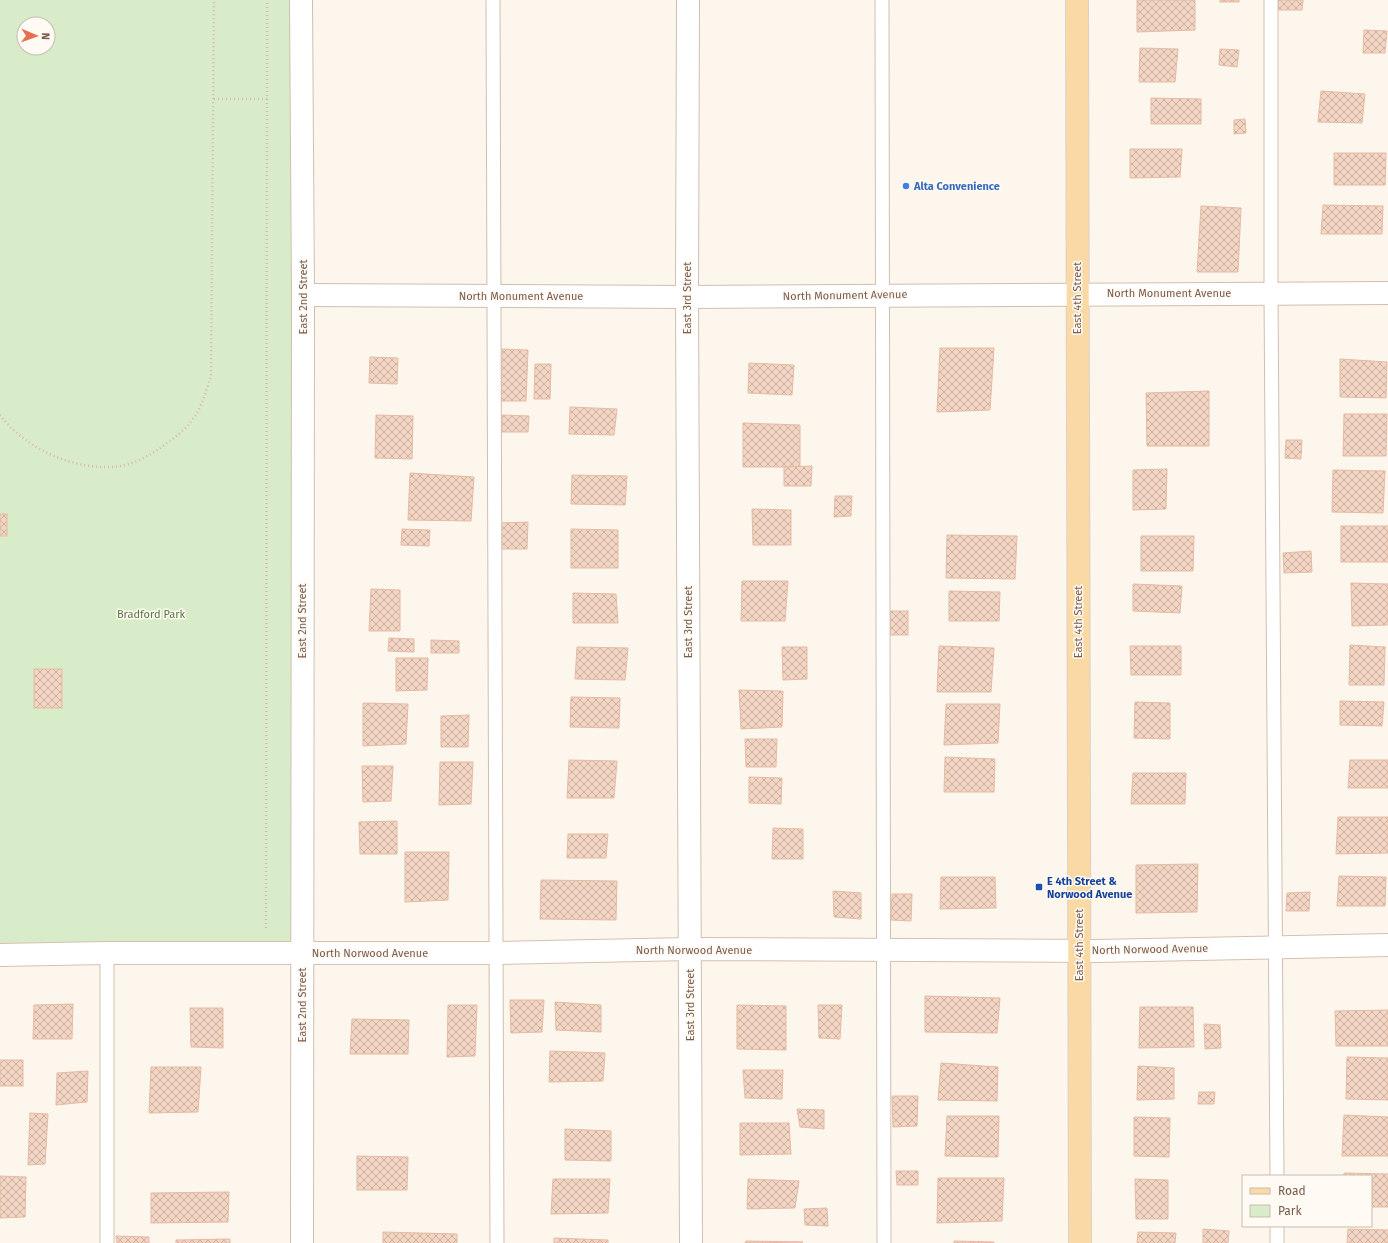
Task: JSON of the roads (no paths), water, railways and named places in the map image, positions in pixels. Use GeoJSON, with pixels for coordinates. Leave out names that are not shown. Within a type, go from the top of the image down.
{"type":"FeatureCollection","features":[{"type":"Feature","properties":{"kind":"main road","name":"East 4th Street"},"geometry":{"type":"LineString","coordinates":[[1077,0],[1080,1243]]}},
{"type":"Feature","properties":{"kind":"street","name":"East 2nd Street"},"geometry":{"type":"LineString","coordinates":[[301,0],[303,295],[302,1243]]}},
{"type":"Feature","properties":{"kind":"street","name":"East 3rd Street"},"geometry":{"type":"LineString","coordinates":[[688,0],[687,297],[691,1243]]}},
{"type":"Feature","properties":{"kind":"street","name":"North Monument Avenue"},"geometry":{"type":"LineString","coordinates":[[303,295],[687,297],[1388,293]]}},
{"type":"Feature","properties":{"kind":"street","name":"North Norwood Avenue"},"geometry":{"type":"LineString","coordinates":[[0,955],[302,952],[496,953],[689,949],[1079,951],[1388,945]]}},
{"type":"Feature","properties":{"kind":"lane"},"geometry":{"type":"LineString","coordinates":[[493,0],[497,1243]]}},
{"type":"Feature","properties":{"kind":"lane"},"geometry":{"type":"LineString","coordinates":[[882,0],[881,295],[884,1243]]}},
{"type":"Feature","properties":{"kind":"lane"},"geometry":{"type":"LineString","coordinates":[[1271,0],[1271,293],[1277,1175]]}},
{"type":"Feature","properties":{"kind":"lane"},"geometry":{"type":"LineString","coordinates":[[107,953],[107,1243]]}},
{"type":"Feature","properties":{"kind":"lane"},"geometry":{"type":"LineString","coordinates":[[1277,1227],[1277,1243]]}},
{"type":"Feature","properties":{"kind":"place","name":"Alta Convenience"},"geometry":{"type":"Point","coordinates":[906,186]}},
{"type":"Feature","properties":{"kind":"place","name":"E 4th Street & Norwood Avenue"},"geometry":{"type":"Point","coordinates":[1039,887]}},
{"type":"Feature","properties":{"kind":"park label","name":"Bradford Park"},"geometry":{"type":"Point","coordinates":[151,614]}}]}
